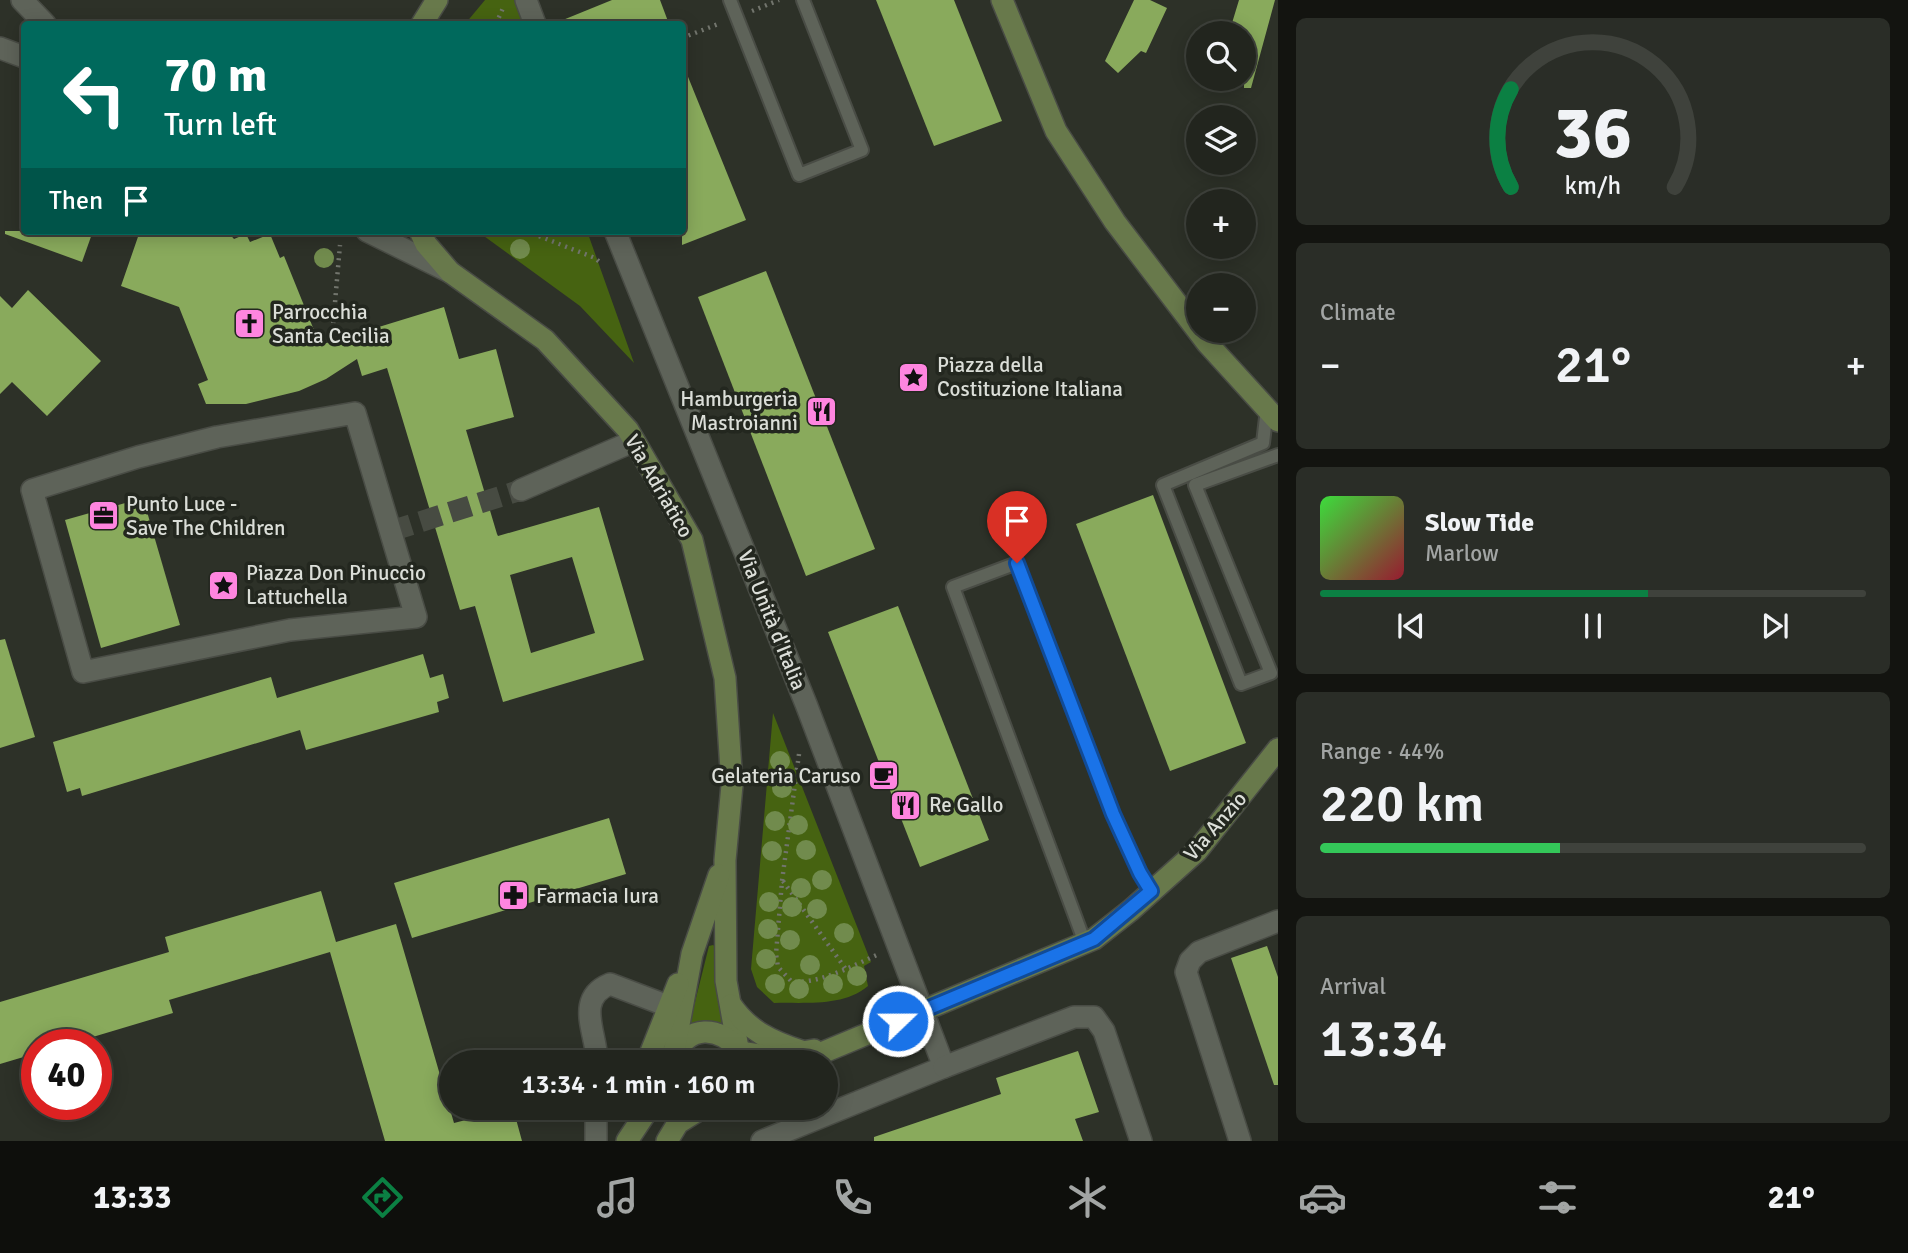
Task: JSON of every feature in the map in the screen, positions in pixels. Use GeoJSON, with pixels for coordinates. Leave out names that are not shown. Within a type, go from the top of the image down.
{"type":"FeatureCollection","features":[{"type":"Feature","properties":{"kind":"street"},"geometry":{"type":"LineString","coordinates":[[22,0],[42,21]]}},
{"type":"Feature","properties":{"kind":"street"},"geometry":{"type":"LineString","coordinates":[[424,21],[437,0]]}},
{"type":"Feature","properties":{"kind":"street"},"geometry":{"type":"LineString","coordinates":[[526,0],[534,21]]}},
{"type":"Feature","properties":{"kind":"street"},"geometry":{"type":"LineString","coordinates":[[1002,0],[1056,131],[1070,153],[1115,222],[1207,343],[1272,415]]}},
{"type":"Feature","properties":{"kind":"street"},"geometry":{"type":"LineString","coordinates":[[0,48],[21,56]]}},
{"type":"Feature","properties":{"kind":"street","name":"Via Adriatico"},"geometry":{"type":"LineString","coordinates":[[375,235],[450,272],[545,340],[628,430],[692,540],[725,678],[732,785],[725,860],[726,981],[728,1002],[740,1050]]}},
{"type":"Feature","properties":{"kind":"street","name":"Via Adriatico"},"geometry":{"type":"LineString","coordinates":[[422,235],[426,244],[450,272]]}},
{"type":"Feature","properties":{"kind":"street","name":"Via Unità d'Italia"},"geometry":{"type":"LineString","coordinates":[[617,235],[806,704],[923,1011]]}},
{"type":"Feature","properties":{"kind":"street"},"geometry":{"type":"LineString","coordinates":[[355,413],[416,617],[290,630],[83,672],[32,490],[138,457],[217,437],[355,413]]}},
{"type":"Feature","properties":{"kind":"street"},"geometry":{"type":"LineString","coordinates":[[521,490],[634,441]]}},
{"type":"Feature","properties":{"kind":"street","name":"Via Anzio"},"geometry":{"type":"LineString","coordinates":[[824,1050],[1094,939],[1197,851],[1278,749]]}},
{"type":"Feature","properties":{"kind":"street","name":"Via Adriatico"},"geometry":{"type":"LineString","coordinates":[[674,1050],[692,954],[725,860]]}},
{"type":"Feature","properties":{"kind":"street"},"geometry":{"type":"LineString","coordinates":[[1240,1141],[1186,972],[1190,961],[1199,952],[1278,921]]}},
{"type":"Feature","properties":{"kind":"street"},"geometry":{"type":"LineString","coordinates":[[652,1050],[692,954]]}},
{"type":"Feature","properties":{"kind":"street"},"geometry":{"type":"LineString","coordinates":[[595,1050],[589,1009],[600,988],[610,984],[668,1006]]}},
{"type":"Feature","properties":{"kind":"street"},"geometry":{"type":"LineString","coordinates":[[728,1002],[741,1020],[755,1032],[789,1050]]}},
{"type":"Feature","properties":{"kind":"street"},"geometry":{"type":"LineString","coordinates":[[923,1011],[944,1067]]}},
{"type":"Feature","properties":{"kind":"street"},"geometry":{"type":"LineString","coordinates":[[762,1141],[1074,1017],[1094,1017],[1104,1031],[1142,1141]]}},
{"type":"Feature","properties":{"kind":"street"},"geometry":{"type":"LineString","coordinates":[[678,1050],[684,1041],[711,1032],[723,1035],[737,1050]]}},
{"type":"Feature","properties":{"kind":"street"},"geometry":{"type":"LineString","coordinates":[[596,1120],[596,1141]]}},
{"type":"Feature","properties":{"kind":"street"},"geometry":{"type":"LineString","coordinates":[[618,1141],[626,1120]]}},
{"type":"Feature","properties":{"kind":"street"},"geometry":{"type":"LineString","coordinates":[[627,1141],[641,1120]]}},
{"type":"Feature","properties":{"kind":"street"},"geometry":{"type":"LineString","coordinates":[[667,1141],[683,1120]]}},
{"type":"Feature","properties":{"kind":"lane"},"geometry":{"type":"LineString","coordinates":[[730,0],[799,175],[862,150],[803,0]]}},
{"type":"Feature","properties":{"kind":"lane"},"geometry":{"type":"LineString","coordinates":[[1272,415],[1263,443],[1163,485],[1241,684],[1271,673],[1195,485],[1278,455]]}},
{"type":"Feature","properties":{"kind":"lane"},"geometry":{"type":"LineString","coordinates":[[1085,943],[953,587],[1017,563],[1113,814],[1151,891]]}},
{"type":"Feature","properties":{"kind":"path"},"geometry":{"type":"LineString","coordinates":[[497,21],[503,7],[502,0]]}},
{"type":"Feature","properties":{"kind":"path"},"geometry":{"type":"LineString","coordinates":[[541,235],[595,258],[604,265]]}},
{"type":"Feature","properties":{"kind":"path"},"geometry":{"type":"LineString","coordinates":[[332,337],[340,245]]}},
{"type":"Feature","properties":{"kind":"path"},"geometry":{"type":"LineString","coordinates":[[800,746],[782,881],[776,954],[778,967],[792,982],[803,982],[823,977],[898,946]]}},
{"type":"Feature","properties":{"kind":"path"},"geometry":{"type":"LineString","coordinates":[[782,881],[845,968]]}},
{"type":"Feature","properties":{"kind":"green space"},"geometry":{"type":"Polygon","coordinates":[[[485,0],[518,0],[524,21],[468,21],[485,0]]]}},
{"type":"Feature","properties":{"kind":"green space"},"geometry":{"type":"Polygon","coordinates":[[[482,235],[588,235],[634,363],[580,306],[482,235]]]}},
{"type":"Feature","properties":{"kind":"green space"},"geometry":{"type":"Polygon","coordinates":[[[773,713],[871,962],[864,966],[868,986],[858,993],[836,1000],[774,1003],[757,987],[751,969],[773,713]]]}},
{"type":"Feature","properties":{"kind":"green space"},"geometry":{"type":"Polygon","coordinates":[[[709,946],[716,947],[726,1024],[716,1023],[688,1030],[709,946]]]}},
{"type":"Feature","properties":{"kind":"building"},"geometry":{"type":"Polygon","coordinates":[[[612,0],[660,0],[668,21],[560,21],[612,0]]]}},
{"type":"Feature","properties":{"kind":"building"},"geometry":{"type":"Polygon","coordinates":[[[876,0],[954,0],[1002,121],[934,146],[876,0]]]}},
{"type":"Feature","properties":{"kind":"building"},"geometry":{"type":"Polygon","coordinates":[[[1134,0],[1150,0],[1167,8],[1146,53],[1141,51],[1118,73],[1105,61],[1134,0]]]}},
{"type":"Feature","properties":{"kind":"building"},"geometry":{"type":"Polygon","coordinates":[[[1239,0],[1275,0],[1256,70],[1256,21],[1233,21],[1239,0]]]}},
{"type":"Feature","properties":{"kind":"building"},"geometry":{"type":"Polygon","coordinates":[[[686,72],[746,220],[682,245],[682,235],[686,235],[686,72]]]}},
{"type":"Feature","properties":{"kind":"building"},"geometry":{"type":"Polygon","coordinates":[[[5,231],[21,231],[21,235],[92,235],[82,262],[5,234],[5,231]]]}},
{"type":"Feature","properties":{"kind":"building"},"geometry":{"type":"Polygon","coordinates":[[[139,235],[230,235],[234,239],[246,235],[250,242],[270,235],[280,258],[284,256],[320,345],[444,307],[459,359],[496,349],[514,417],[466,430],[498,536],[599,507],[644,660],[503,702],[475,606],[460,610],[387,368],[362,376],[357,359],[326,379],[299,391],[246,404],[206,404],[198,384],[208,380],[179,307],[121,286],[139,235]],[[572,557],[510,575],[531,653],[595,633],[572,557]]]}},
{"type":"Feature","properties":{"kind":"building"},"geometry":{"type":"Polygon","coordinates":[[[766,271],[875,549],[806,576],[698,297],[766,271]]]}},
{"type":"Feature","properties":{"kind":"building"},"geometry":{"type":"Polygon","coordinates":[[[28,290],[101,361],[47,416],[12,382],[0,394],[0,296],[12,308],[28,290]]]}},
{"type":"Feature","properties":{"kind":"building"},"geometry":{"type":"Polygon","coordinates":[[[1153,495],[1246,743],[1170,771],[1076,524],[1153,495]]]}},
{"type":"Feature","properties":{"kind":"building"},"geometry":{"type":"Polygon","coordinates":[[[143,498],[180,625],[101,648],[65,520],[143,498]]]}},
{"type":"Feature","properties":{"kind":"building"},"geometry":{"type":"Polygon","coordinates":[[[898,606],[989,840],[920,867],[828,632],[898,606]]]}},
{"type":"Feature","properties":{"kind":"building"},"geometry":{"type":"Polygon","coordinates":[[[5,639],[35,737],[0,748],[0,640],[5,639]]]}},
{"type":"Feature","properties":{"kind":"building"},"geometry":{"type":"Polygon","coordinates":[[[423,654],[430,678],[443,674],[449,698],[437,702],[439,712],[306,750],[300,730],[82,796],[80,788],[67,792],[53,742],[271,677],[277,698],[423,654]]]}},
{"type":"Feature","properties":{"kind":"building"},"geometry":{"type":"Polygon","coordinates":[[[609,818],[626,874],[412,938],[394,883],[609,818]]]}},
{"type":"Feature","properties":{"kind":"building"},"geometry":{"type":"Polygon","coordinates":[[[321,891],[336,942],[396,924],[439,1072],[439,1120],[453,1120],[454,1123],[466,1120],[516,1120],[522,1141],[385,1141],[330,952],[169,1000],[173,1013],[112,1031],[112,1029],[21,1029],[21,1058],[0,1064],[0,1002],[169,952],[165,937],[321,891]]]}},
{"type":"Feature","properties":{"kind":"building"},"geometry":{"type":"Polygon","coordinates":[[[1267,946],[1278,977],[1278,1085],[1274,1085],[1231,958],[1267,946]]]}},
{"type":"Feature","properties":{"kind":"building"},"geometry":{"type":"Polygon","coordinates":[[[1078,1051],[1099,1112],[1075,1119],[1083,1141],[874,1141],[874,1137],[1001,1094],[996,1078],[1078,1051]]]}},
{"type":"Feature","properties":{"kind":"tunnel"},"geometry":{"type":"LineString","coordinates":[[391,531],[521,490]]}},
{"type":"Feature","properties":{"kind":"place","name":"Parrocchia Santa Cecilia"},"geometry":{"type":"Point","coordinates":[249,324]}},
{"type":"Feature","properties":{"kind":"place","name":"Piazza della Costituzione Italiana"},"geometry":{"type":"Point","coordinates":[914,377]}},
{"type":"Feature","properties":{"kind":"place","name":"Hamburgeria Mastroianni"},"geometry":{"type":"Point","coordinates":[821,411]}},
{"type":"Feature","properties":{"kind":"place","name":"Punto Luce - Save The Children"},"geometry":{"type":"Point","coordinates":[103,516]}},
{"type":"Feature","properties":{"kind":"place","name":"Piazza Don Pinuccio Lattuchella"},"geometry":{"type":"Point","coordinates":[223,585]}},
{"type":"Feature","properties":{"kind":"place","name":"Gelateria Caruso"},"geometry":{"type":"Point","coordinates":[884,776]}},
{"type":"Feature","properties":{"kind":"place","name":"Re Gallo"},"geometry":{"type":"Point","coordinates":[906,805]}},
{"type":"Feature","properties":{"kind":"place","name":"Farmacia Iura"},"geometry":{"type":"Point","coordinates":[513,896]}},
{"type":"Feature","properties":{"kind":"route"},"geometry":{"type":"LineString","coordinates":[[898,1021],[1094,939],[1151,891],[1113,814],[1017,563]]}}]}
